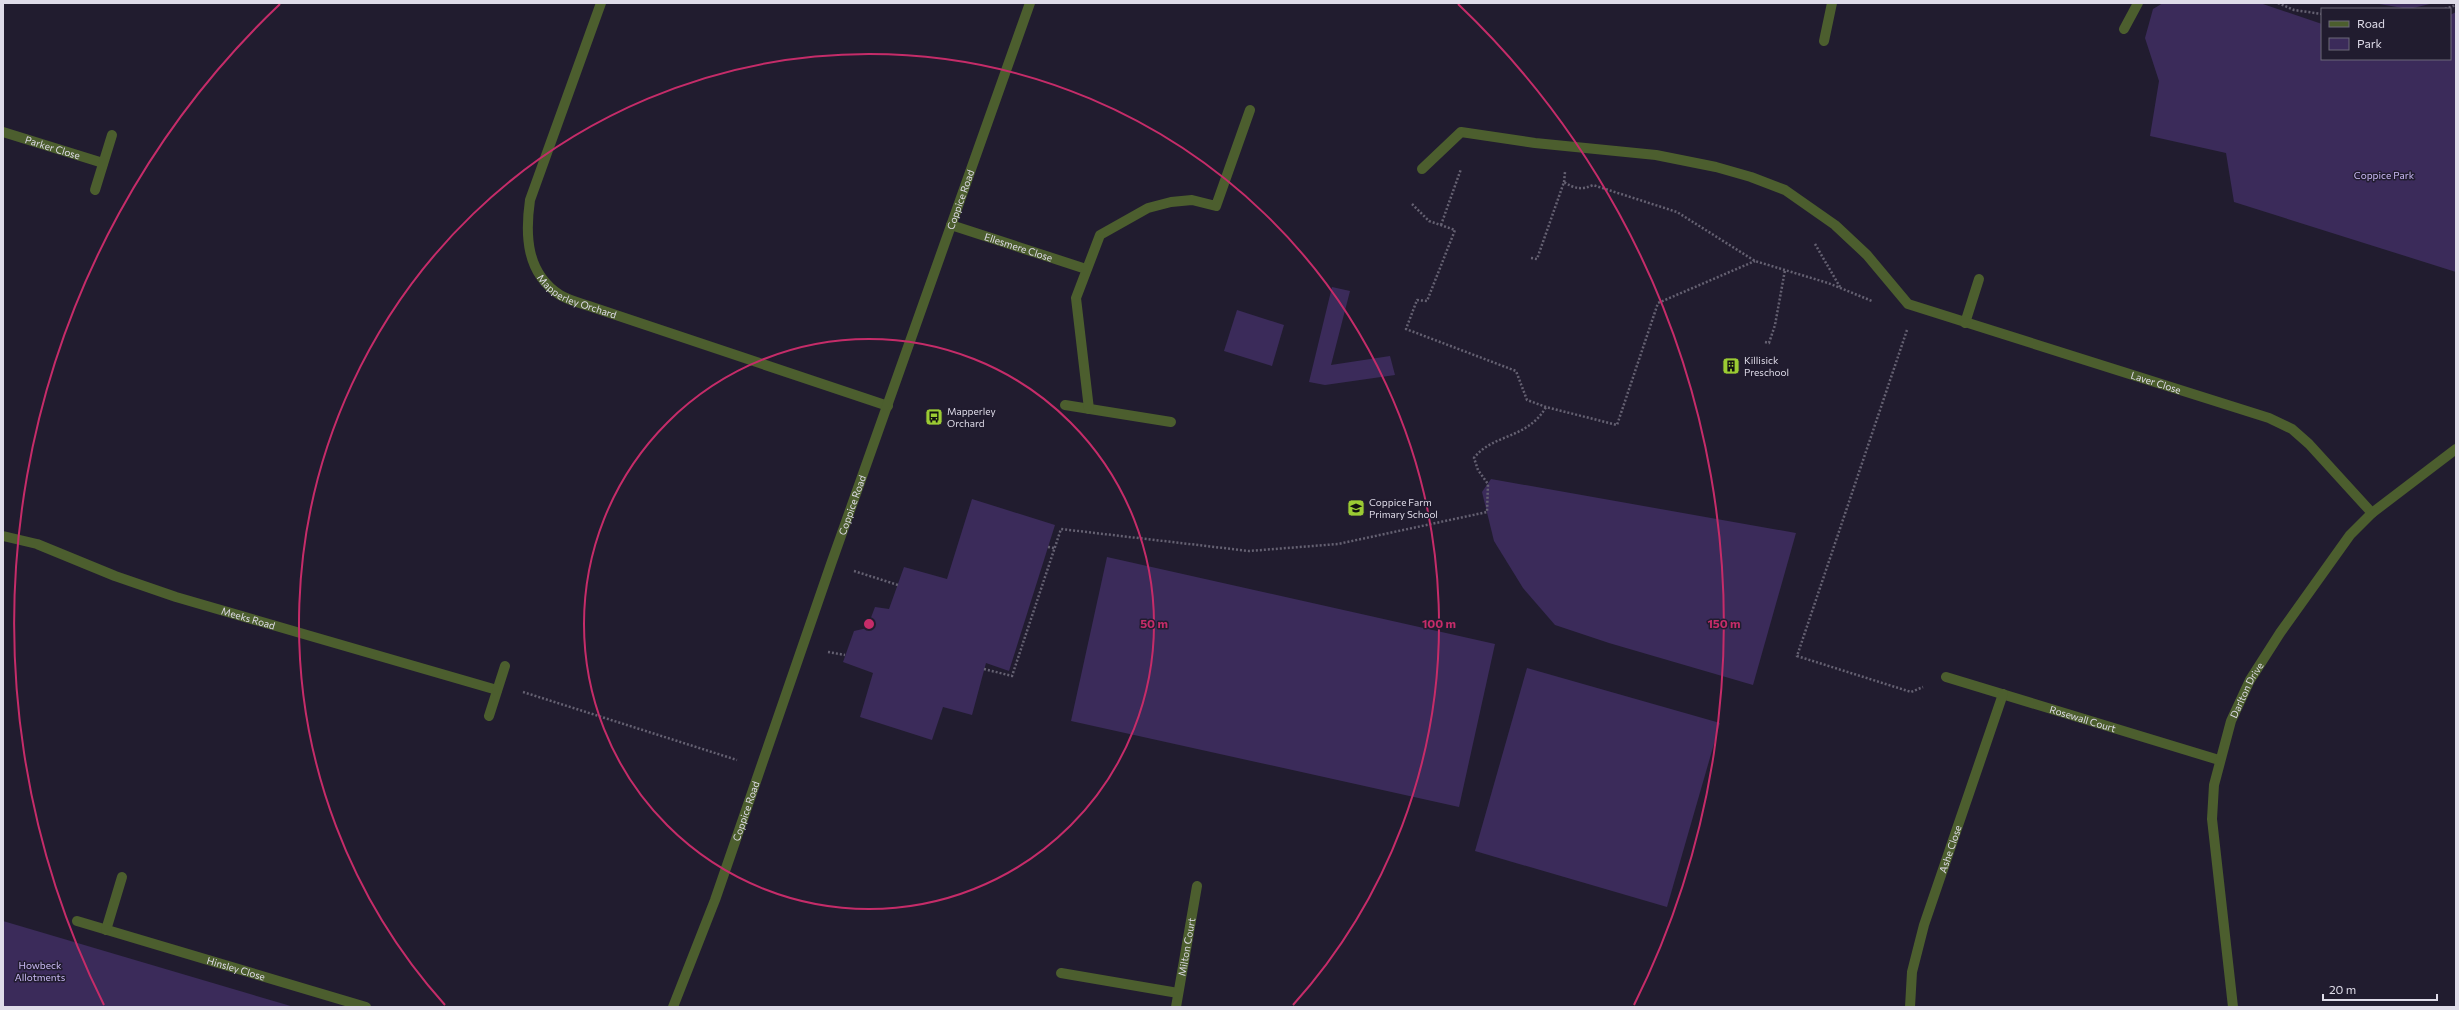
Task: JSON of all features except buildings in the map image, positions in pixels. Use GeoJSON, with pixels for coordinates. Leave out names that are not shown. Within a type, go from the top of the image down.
{"type":"FeatureCollection","features":[{"type":"Feature","properties":{"kind":"street","name":"Mapperley Orchard"},"geometry":{"type":"LineString","coordinates":[[601,3],[530,200],[526,229],[538,274],[560,295],[589,306],[888,406]]}},
{"type":"Feature","properties":{"kind":"street","name":"Coppice Road"},"geometry":{"type":"LineString","coordinates":[[673,1007],[715,900],[830,564],[888,406],[1030,3]]}},
{"type":"Feature","properties":{"kind":"street"},"geometry":{"type":"LineString","coordinates":[[1824,41],[1832,3]]}},
{"type":"Feature","properties":{"kind":"street"},"geometry":{"type":"LineString","coordinates":[[2124,29],[2138,3]]}},
{"type":"Feature","properties":{"kind":"street"},"geometry":{"type":"LineString","coordinates":[[1089,409],[1076,298],[1100,235],[1148,208],[1171,202],[1192,200],[1216,206],[1250,110]]}},
{"type":"Feature","properties":{"kind":"street","name":"Parker Close"},"geometry":{"type":"LineString","coordinates":[[3,132],[103,163]]}},
{"type":"Feature","properties":{"kind":"street"},"geometry":{"type":"LineString","coordinates":[[1422,169],[1461,132],[1535,143],[1656,155],[1730,171],[1785,190],[1835,226],[1866,255],[1911,306]]}},
{"type":"Feature","properties":{"kind":"street"},"geometry":{"type":"LineString","coordinates":[[95,190],[112,135]]}},
{"type":"Feature","properties":{"kind":"street","name":"Ellesmere Close"},"geometry":{"type":"LineString","coordinates":[[951,225],[1086,269]]}},
{"type":"Feature","properties":{"kind":"street"},"geometry":{"type":"LineString","coordinates":[[1965,323],[1979,279]]}},
{"type":"Feature","properties":{"kind":"street","name":"Laver Close"},"geometry":{"type":"LineString","coordinates":[[1911,306],[2268,418],[2292,429],[2309,444],[2372,513]]}},
{"type":"Feature","properties":{"kind":"street"},"geometry":{"type":"LineString","coordinates":[[1065,405],[1172,422]]}},
{"type":"Feature","properties":{"kind":"street","name":"Darlton Drive"},"geometry":{"type":"LineString","coordinates":[[2233,1007],[2212,819],[2214,785],[2219,760],[2231,721],[2250,680],[2280,633],[2350,535],[2372,513],[2456,449]]}},
{"type":"Feature","properties":{"kind":"street","name":"Meeks Road"},"geometry":{"type":"LineString","coordinates":[[3,536],[37,544],[115,576],[176,597],[498,688]]}},
{"type":"Feature","properties":{"kind":"street"},"geometry":{"type":"LineString","coordinates":[[489,716],[504,666]]}},
{"type":"Feature","properties":{"kind":"street","name":"Rosewall Court"},"geometry":{"type":"LineString","coordinates":[[1946,677],[2219,760]]}},
{"type":"Feature","properties":{"kind":"street","name":"Ashe Close"},"geometry":{"type":"LineString","coordinates":[[1910,1007],[1912,972],[1924,925],[2003,694]]}},
{"type":"Feature","properties":{"kind":"street"},"geometry":{"type":"LineString","coordinates":[[106,930],[122,877]]}},
{"type":"Feature","properties":{"kind":"street","name":"Milton Court"},"geometry":{"type":"LineString","coordinates":[[1176,1007],[1196,886]]}},
{"type":"Feature","properties":{"kind":"street","name":"Hinsley Close"},"geometry":{"type":"LineString","coordinates":[[77,921],[366,1007]]}},
{"type":"Feature","properties":{"kind":"street"},"geometry":{"type":"LineString","coordinates":[[1061,973],[1178,992]]}},
{"type":"Feature","properties":{"kind":"path"},"geometry":{"type":"LineString","coordinates":[[2278,3],[2294,10],[2321,14]]}},
{"type":"Feature","properties":{"kind":"path"},"geometry":{"type":"LineString","coordinates":[[1441,225],[1464,162]]}},
{"type":"Feature","properties":{"kind":"path"},"geometry":{"type":"LineString","coordinates":[[1532,258],[1537,259],[1564,182],[1565,172],[1559,168]]}},
{"type":"Feature","properties":{"kind":"path"},"geometry":{"type":"LineString","coordinates":[[1564,182],[1572,187],[1584,189],[1593,185],[1677,212],[1756,261],[1840,287],[1876,303]]}},
{"type":"Feature","properties":{"kind":"path"},"geometry":{"type":"LineString","coordinates":[[1412,204],[1429,221],[1455,230],[1428,301],[1417,300],[1406,329],[1516,371],[1526,400],[1546,408],[1617,425],[1658,303],[1756,261]]}},
{"type":"Feature","properties":{"kind":"path"},"geometry":{"type":"LineString","coordinates":[[1765,342],[1769,343],[1775,325],[1785,270]]}},
{"type":"Feature","properties":{"kind":"path"},"geometry":{"type":"LineString","coordinates":[[1911,306],[1797,656],[1911,692],[1946,677]]}},
{"type":"Feature","properties":{"kind":"path"},"geometry":{"type":"LineString","coordinates":[[984,669],[1012,676],[1061,529],[1249,551],[1338,544],[1487,512],[1488,484],[1478,470],[1474,458],[1480,450],[1487,446],[1523,431],[1540,417],[1546,408]]}},
{"type":"Feature","properties":{"kind":"path"},"geometry":{"type":"LineString","coordinates":[[1048,547],[1054,548]]}},
{"type":"Feature","properties":{"kind":"path"},"geometry":{"type":"LineString","coordinates":[[830,564],[898,585]]}},
{"type":"Feature","properties":{"kind":"path"},"geometry":{"type":"LineString","coordinates":[[498,688],[761,767]]}},
{"type":"Feature","properties":{"kind":"green space","name":"Coppice Park"},"geometry":{"type":"Polygon","coordinates":[[[2163,3],[2260,3],[2321,24],[2321,60],[2451,60],[2451,14],[2456,12],[2456,272],[2234,202],[2226,153],[2150,136],[2159,81],[2145,38],[2153,9],[2163,3]]]}},
{"type":"Feature","properties":{"kind":"green space"},"geometry":{"type":"Polygon","coordinates":[[[2373,3],[2434,3],[2413,8],[2403,8],[2373,3]]]}},
{"type":"Feature","properties":{"kind":"green space"},"geometry":{"type":"Polygon","coordinates":[[[1332,287],[1350,291],[1331,365],[1390,356],[1395,375],[1325,385],[1309,382],[1332,287]]]}},
{"type":"Feature","properties":{"kind":"green space"},"geometry":{"type":"Polygon","coordinates":[[[1237,310],[1284,325],[1272,366],[1224,351],[1237,310]]]}},
{"type":"Feature","properties":{"kind":"green space"},"geometry":{"type":"Polygon","coordinates":[[[1491,479],[1796,533],[1753,685],[1609,643],[1555,625],[1523,588],[1494,541],[1482,492],[1491,479]]]}},
{"type":"Feature","properties":{"kind":"green space"},"geometry":{"type":"Polygon","coordinates":[[[972,499],[1055,525],[1009,671],[986,663],[972,715],[943,707],[932,740],[860,717],[873,673],[843,662],[854,631],[867,628],[875,607],[889,609],[904,567],[947,579],[972,499]]]}},
{"type":"Feature","properties":{"kind":"green space"},"geometry":{"type":"Polygon","coordinates":[[[1107,557],[1495,644],[1459,807],[1071,721],[1107,557]]]}},
{"type":"Feature","properties":{"kind":"green space"},"geometry":{"type":"Polygon","coordinates":[[[1527,668],[1720,723],[1667,907],[1475,851],[1527,668]]]}},
{"type":"Feature","properties":{"kind":"green space","name":"Howbeck Allotments"},"geometry":{"type":"Polygon","coordinates":[[[3,921],[294,1007],[3,1007],[3,921]]]}},
{"type":"Feature","properties":{"kind":"place","name":"Killisick Preschool"},"geometry":{"type":"Point","coordinates":[1731,366]}},
{"type":"Feature","properties":{"kind":"place","name":"Mapperley Orchard"},"geometry":{"type":"Point","coordinates":[934,417]}},
{"type":"Feature","properties":{"kind":"place","name":"Coppice Farm Primary School"},"geometry":{"type":"Point","coordinates":[1356,508]}}]}
